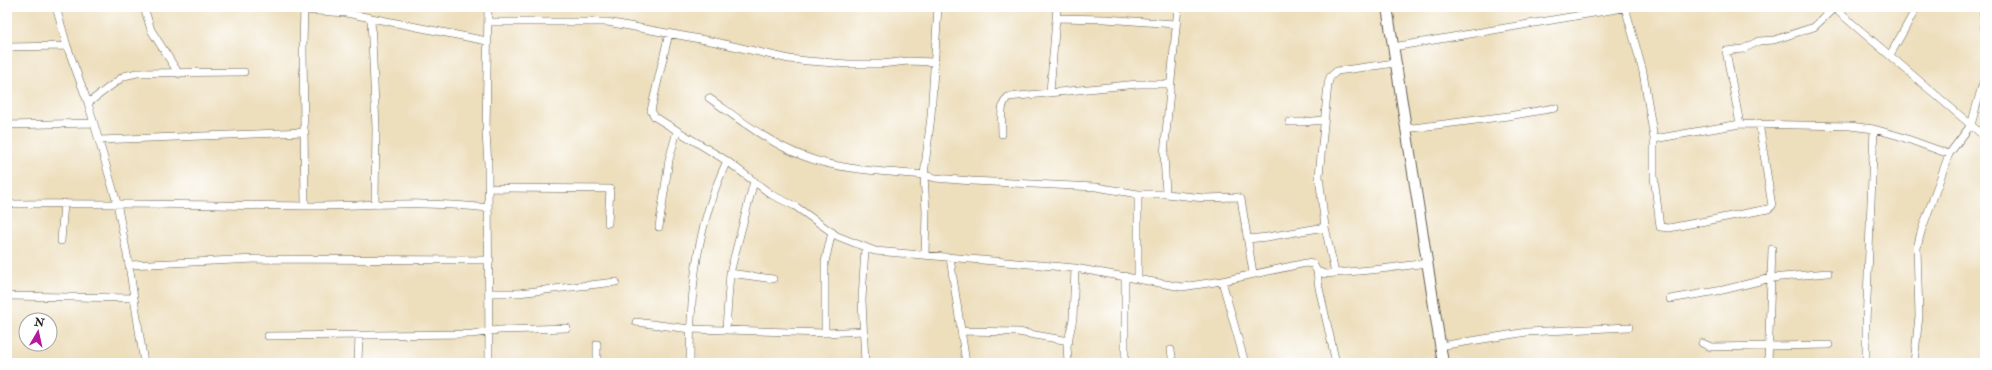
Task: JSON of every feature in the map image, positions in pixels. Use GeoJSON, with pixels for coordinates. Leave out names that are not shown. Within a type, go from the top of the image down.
{"type":"FeatureCollection","features":[{"type":"Feature","properties":{"kind":"street"},"geometry":{"type":"LineString","coordinates":[[56,7],[67,46],[88,103],[117,203],[130,265],[144,363]]}},
{"type":"Feature","properties":{"kind":"street"},"geometry":{"type":"LineString","coordinates":[[144,7],[151,30],[179,74]]}},
{"type":"Feature","properties":{"kind":"street"},"geometry":{"type":"LineString","coordinates":[[488,7],[486,133],[490,260],[489,363]]}},
{"type":"Feature","properties":{"kind":"street"},"geometry":{"type":"LineString","coordinates":[[925,255],[925,175],[938,7]]}},
{"type":"Feature","properties":{"kind":"street"},"geometry":{"type":"LineString","coordinates":[[1050,92],[1057,7]]}},
{"type":"Feature","properties":{"kind":"street"},"geometry":{"type":"LineString","coordinates":[[1166,194],[1164,154],[1175,24],[1178,7]]}},
{"type":"Feature","properties":{"kind":"street"},"geometry":{"type":"LineString","coordinates":[[1387,7],[1443,363]]}},
{"type":"Feature","properties":{"kind":"street"},"geometry":{"type":"LineString","coordinates":[[1393,47],[1630,7]]}},
{"type":"Feature","properties":{"kind":"street"},"geometry":{"type":"LineString","coordinates":[[1740,124],[1726,51],[1743,49],[1759,41],[1774,40],[1814,27],[1834,7],[1985,137]]}},
{"type":"Feature","properties":{"kind":"street"},"geometry":{"type":"LineString","coordinates":[[1890,55],[1917,7]]}},
{"type":"Feature","properties":{"kind":"street"},"geometry":{"type":"LineString","coordinates":[[1983,7],[1985,32]]}},
{"type":"Feature","properties":{"kind":"street"},"geometry":{"type":"LineString","coordinates":[[1625,8],[1643,72],[1654,139],[1654,177],[1660,227],[1669,228],[1768,209],[1772,206],[1759,123]]}},
{"type":"Feature","properties":{"kind":"street"},"geometry":{"type":"LineString","coordinates":[[305,206],[304,9],[346,13],[487,41]]}},
{"type":"Feature","properties":{"kind":"street"},"geometry":{"type":"LineString","coordinates":[[371,18],[376,115],[375,203]]}},
{"type":"Feature","properties":{"kind":"street"},"geometry":{"type":"LineString","coordinates":[[1057,18],[1105,19],[1175,24]]}},
{"type":"Feature","properties":{"kind":"street"},"geometry":{"type":"LineString","coordinates":[[488,22],[606,22],[669,33],[789,59],[848,64],[881,64],[908,61],[934,62]]}},
{"type":"Feature","properties":{"kind":"street"},"geometry":{"type":"LineString","coordinates":[[669,33],[651,111],[655,117],[727,160],[772,195],[795,206],[837,236],[876,251],[1075,268],[1138,278],[1175,286],[1222,281],[1253,273],[1306,263],[1313,264],[1317,271],[1319,288],[1336,363]]}},
{"type":"Feature","properties":{"kind":"street"},"geometry":{"type":"LineString","coordinates":[[1985,36],[1985,59]]}},
{"type":"Feature","properties":{"kind":"street"},"geometry":{"type":"LineString","coordinates":[[7,46],[67,46]]}},
{"type":"Feature","properties":{"kind":"street"},"geometry":{"type":"LineString","coordinates":[[1335,273],[1325,227],[1319,176],[1325,95],[1330,77],[1337,71],[1395,64]]}},
{"type":"Feature","properties":{"kind":"street"},"geometry":{"type":"LineString","coordinates":[[88,103],[124,76],[137,73],[179,74],[244,72]]}},
{"type":"Feature","properties":{"kind":"street"},"geometry":{"type":"LineString","coordinates":[[1914,363],[1919,316],[1917,248],[1921,232],[1949,154],[1971,125],[1985,75]]}},
{"type":"Feature","properties":{"kind":"street"},"geometry":{"type":"LineString","coordinates":[[1002,134],[1002,109],[1004,101],[1008,97],[1050,92],[1081,91],[1138,84],[1170,84]]}},
{"type":"Feature","properties":{"kind":"street"},"geometry":{"type":"LineString","coordinates":[[709,98],[768,139],[805,157],[862,169],[972,181],[1096,187],[1138,194],[1166,194],[1204,198],[1237,197],[1242,199],[1253,273]]}},
{"type":"Feature","properties":{"kind":"street"},"geometry":{"type":"LineString","coordinates":[[1405,129],[1508,116],[1555,108]]}},
{"type":"Feature","properties":{"kind":"street"},"geometry":{"type":"LineString","coordinates":[[1289,122],[1323,120]]}},
{"type":"Feature","properties":{"kind":"street"},"geometry":{"type":"LineString","coordinates":[[7,125],[93,123]]}},
{"type":"Feature","properties":{"kind":"street"},"geometry":{"type":"LineString","coordinates":[[1654,139],[1740,124],[1759,123],[1854,126],[1874,129],[1914,140],[1949,154]]}},
{"type":"Feature","properties":{"kind":"street"},"geometry":{"type":"LineString","coordinates":[[1866,363],[1866,323],[1874,129]]}},
{"type":"Feature","properties":{"kind":"street"},"geometry":{"type":"LineString","coordinates":[[659,227],[669,160],[678,131]]}},
{"type":"Feature","properties":{"kind":"street"},"geometry":{"type":"LineString","coordinates":[[99,140],[305,132]]}},
{"type":"Feature","properties":{"kind":"street"},"geometry":{"type":"LineString","coordinates":[[690,363],[690,329],[694,269],[700,240],[717,182],[727,160]]}},
{"type":"Feature","properties":{"kind":"street"},"geometry":{"type":"LineString","coordinates":[[726,329],[730,273],[739,232],[754,181]]}},
{"type":"Feature","properties":{"kind":"street"},"geometry":{"type":"LineString","coordinates":[[488,188],[610,189],[608,223]]}},
{"type":"Feature","properties":{"kind":"street"},"geometry":{"type":"LineString","coordinates":[[1138,194],[1138,278]]}},
{"type":"Feature","properties":{"kind":"street"},"geometry":{"type":"LineString","coordinates":[[61,241],[64,203]]}},
{"type":"Feature","properties":{"kind":"street"},"geometry":{"type":"LineString","coordinates":[[7,204],[117,203],[305,206],[375,203],[466,205],[488,208]]}},
{"type":"Feature","properties":{"kind":"street"},"geometry":{"type":"LineString","coordinates":[[1248,239],[1325,227]]}},
{"type":"Feature","properties":{"kind":"street"},"geometry":{"type":"LineString","coordinates":[[824,332],[826,262],[832,232]]}},
{"type":"Feature","properties":{"kind":"street"},"geometry":{"type":"LineString","coordinates":[[865,248],[862,280],[865,363]]}},
{"type":"Feature","properties":{"kind":"street"},"geometry":{"type":"LineString","coordinates":[[1768,363],[1772,249]]}},
{"type":"Feature","properties":{"kind":"street"},"geometry":{"type":"LineString","coordinates":[[950,258],[966,363]]}},
{"type":"Feature","properties":{"kind":"street"},"geometry":{"type":"LineString","coordinates":[[130,265],[256,259],[490,260]]}},
{"type":"Feature","properties":{"kind":"street"},"geometry":{"type":"LineString","coordinates":[[1317,271],[1325,274],[1427,263]]}},
{"type":"Feature","properties":{"kind":"street"},"geometry":{"type":"LineString","coordinates":[[1068,363],[1069,341],[1073,319],[1075,268]]}},
{"type":"Feature","properties":{"kind":"street"},"geometry":{"type":"LineString","coordinates":[[730,273],[773,279]]}},
{"type":"Feature","properties":{"kind":"street"},"geometry":{"type":"LineString","coordinates":[[1670,299],[1723,290],[1771,278],[1828,273]]}},
{"type":"Feature","properties":{"kind":"street"},"geometry":{"type":"LineString","coordinates":[[1125,276],[1125,363]]}},
{"type":"Feature","properties":{"kind":"street"},"geometry":{"type":"LineString","coordinates":[[1222,281],[1245,363]]}},
{"type":"Feature","properties":{"kind":"street"},"geometry":{"type":"LineString","coordinates":[[490,293],[518,293],[616,282]]}},
{"type":"Feature","properties":{"kind":"street"},"geometry":{"type":"LineString","coordinates":[[7,296],[134,298]]}},
{"type":"Feature","properties":{"kind":"street"},"geometry":{"type":"LineString","coordinates":[[636,322],[690,329],[824,332],[863,331]]}},
{"type":"Feature","properties":{"kind":"street"},"geometry":{"type":"LineString","coordinates":[[1440,346],[1527,332],[1629,327]]}},
{"type":"Feature","properties":{"kind":"street"},"geometry":{"type":"LineString","coordinates":[[268,336],[472,334],[498,330],[567,328]]}},
{"type":"Feature","properties":{"kind":"street"},"geometry":{"type":"LineString","coordinates":[[961,331],[1018,332],[1069,341]]}},
{"type":"Feature","properties":{"kind":"street"},"geometry":{"type":"LineString","coordinates":[[358,363],[359,335]]}},
{"type":"Feature","properties":{"kind":"street"},"geometry":{"type":"LineString","coordinates":[[1702,343],[1711,346],[1829,344]]}},
{"type":"Feature","properties":{"kind":"street"},"geometry":{"type":"LineString","coordinates":[[596,363],[597,344]]}},
{"type":"Feature","properties":{"kind":"street"},"geometry":{"type":"LineString","coordinates":[[1171,350],[1173,363]]}}]}
